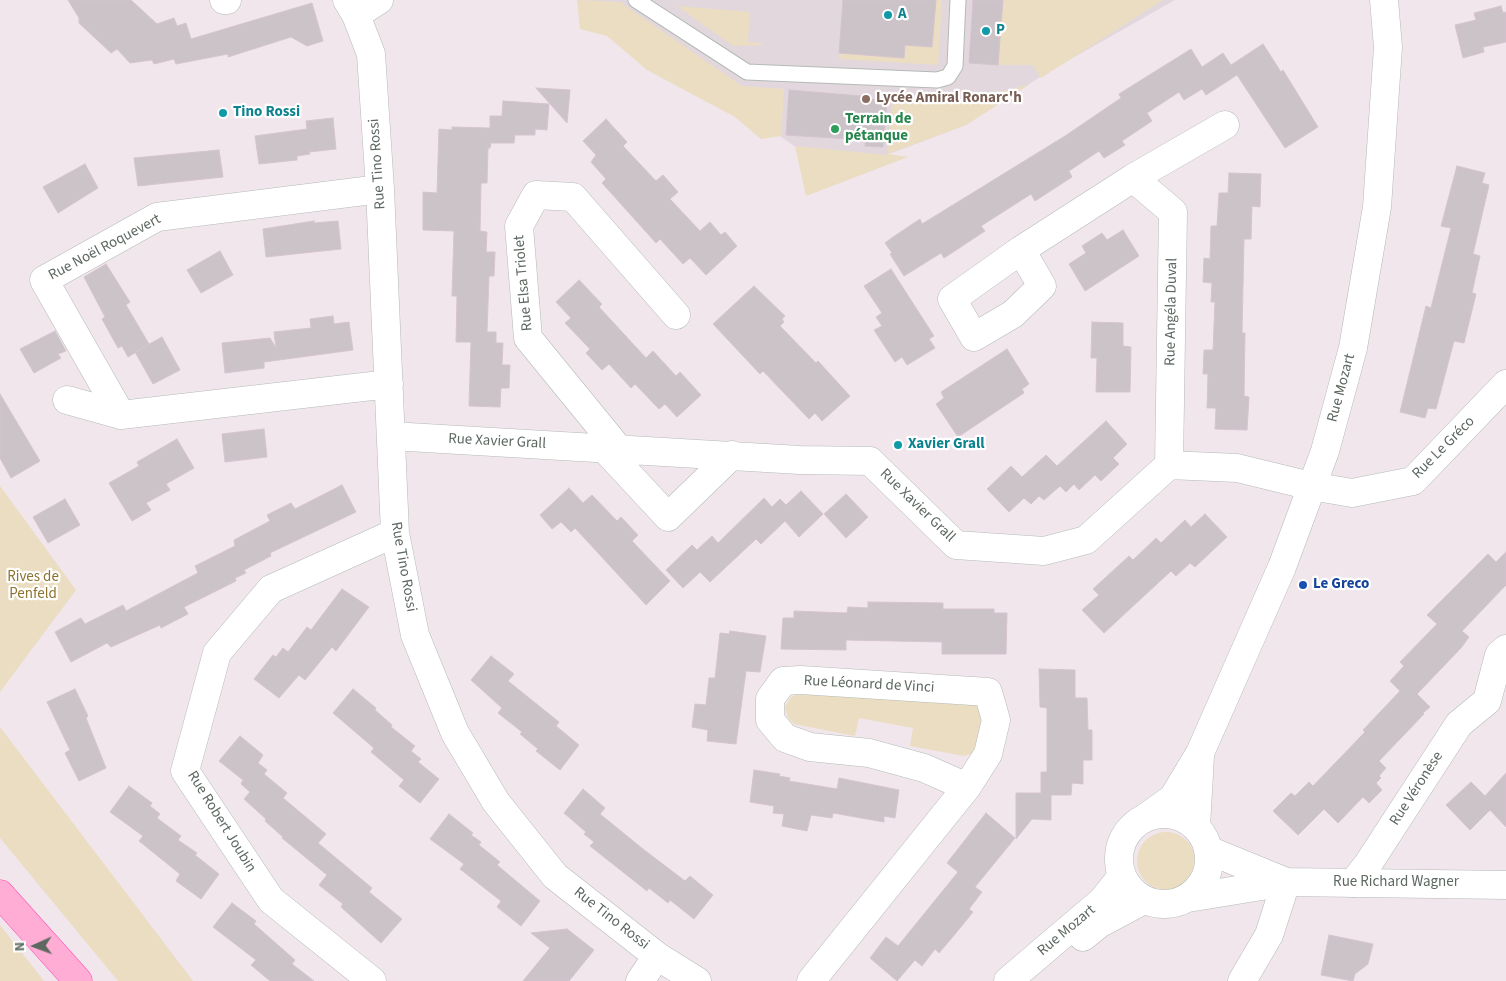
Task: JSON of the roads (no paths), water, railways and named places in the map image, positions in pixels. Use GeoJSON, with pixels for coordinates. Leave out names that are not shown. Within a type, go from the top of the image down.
{"type":"FeatureCollection","features":[{"type":"Feature","properties":{"kind":"main road"},"geometry":{"type":"LineString","coordinates":[[0,895],[65,981]]}},
{"type":"Feature","properties":{"kind":"main road"},"geometry":{"type":"LineString","coordinates":[[0,895],[78,981]]}},
{"type":"Feature","properties":{"kind":"street","name":"Rue Tino Rossi"},"geometry":{"type":"LineString","coordinates":[[379,0],[352,8],[371,54],[380,189],[395,533],[415,635],[455,732],[496,802],[555,876],[657,956],[697,981]]}},
{"type":"Feature","properties":{"kind":"street","name":"Rue Mozart"},"geometry":{"type":"LineString","coordinates":[[1145,818],[1173,798],[1200,753],[1282,567],[1325,451],[1353,348],[1377,207],[1388,48],[1384,0]]}},
{"type":"Feature","properties":{"kind":"street"},"geometry":{"type":"LineString","coordinates":[[1021,250],[1134,178],[1225,124]]}},
{"type":"Feature","properties":{"kind":"street","name":"Rue Angéla Duval"},"geometry":{"type":"LineString","coordinates":[[1134,178],[1173,212],[1169,465]]}},
{"type":"Feature","properties":{"kind":"street","name":"Rue Noël Roquevert"},"geometry":{"type":"LineString","coordinates":[[121,415],[44,280],[157,217],[380,189]]}},
{"type":"Feature","properties":{"kind":"street","name":"Rue Elsa Triolet"},"geometry":{"type":"LineString","coordinates":[[610,447],[528,338],[519,226],[536,195],[573,197],[676,315]]}},
{"type":"Feature","properties":{"kind":"street"},"geometry":{"type":"LineString","coordinates":[[67,400],[121,415],[389,384]]}},
{"type":"Feature","properties":{"kind":"street","name":"Rue Le Gréco"},"geometry":{"type":"LineString","coordinates":[[1311,486],[1352,493],[1413,481],[1506,384]]}},
{"type":"Feature","properties":{"kind":"street","name":"Rue Xavier Grall"},"geometry":{"type":"LineString","coordinates":[[391,436],[870,462],[956,545],[1044,551],[1086,540],[1169,465]]}},
{"type":"Feature","properties":{"kind":"street"},"geometry":{"type":"LineString","coordinates":[[610,447],[668,517],[732,455]]}},
{"type":"Feature","properties":{"kind":"street"},"geometry":{"type":"LineString","coordinates":[[1169,465],[1237,468],[1311,486]]}},
{"type":"Feature","properties":{"kind":"street","name":"Rue Robert Joubin"},"geometry":{"type":"LineString","coordinates":[[372,981],[271,900],[185,770],[217,653],[271,589],[395,533]]}},
{"type":"Feature","properties":{"kind":"street","name":"Rue Véronèse"},"geometry":{"type":"LineString","coordinates":[[1353,883],[1368,864],[1459,724],[1497,702],[1499,655],[1506,649]]}},
{"type":"Feature","properties":{"kind":"street","name":"Rue Léonard de Vinci"},"geometry":{"type":"LineString","coordinates":[[811,981],[967,787],[988,754],[996,720],[988,692],[801,680],[784,681],[770,699],[770,720],[785,738],[810,746],[869,753],[924,768],[967,787]]}},
{"type":"Feature","properties":{"kind":"street","name":"Rue Mozart"},"geometry":{"type":"LineString","coordinates":[[1200,753],[1202,838]]}},
{"type":"Feature","properties":{"kind":"street"},"geometry":{"type":"LineString","coordinates":[[1163,814],[1181,817],[1202,838],[1206,876],[1188,898],[1175,904],[1159,904],[1144,900],[1131,890],[1122,876],[1119,863],[1120,850],[1125,837],[1134,826],[1145,818],[1163,814]]}},
{"type":"Feature","properties":{"kind":"street","name":"Rue Richard Wagner"},"geometry":{"type":"LineString","coordinates":[[1202,838],[1286,882]]}},
{"type":"Feature","properties":{"kind":"street","name":"Rue Mozart"},"geometry":{"type":"LineString","coordinates":[[1008,981],[1102,900],[1122,876]]}},
{"type":"Feature","properties":{"kind":"street"},"geometry":{"type":"LineString","coordinates":[[1242,981],[1270,935],[1286,882]]}},
{"type":"Feature","properties":{"kind":"street","name":"Rue Richard Wagner"},"geometry":{"type":"LineString","coordinates":[[1188,898],[1286,882],[1506,885]]}},
{"type":"Feature","properties":{"kind":"street","name":"Rue Mozart"},"geometry":{"type":"LineString","coordinates":[[1033,981],[1099,924],[1144,900]]}},
{"type":"Feature","properties":{"kind":"street"},"geometry":{"type":"LineString","coordinates":[[640,981],[657,956]]}},
{"type":"Feature","properties":{"kind":"lane"},"geometry":{"type":"LineString","coordinates":[[636,0],[747,72],[937,80],[948,77],[955,66],[958,0]]}},
{"type":"Feature","properties":{"kind":"place","name":"A"},"geometry":{"type":"Point","coordinates":[888,15]}},
{"type":"Feature","properties":{"kind":"place","name":"P"},"geometry":{"type":"Point","coordinates":[986,31]}},
{"type":"Feature","properties":{"kind":"place","name":"Lycée Amiral Ronarc'h"},"geometry":{"type":"Point","coordinates":[866,99]}},
{"type":"Feature","properties":{"kind":"place","name":"Tino Rossi"},"geometry":{"type":"Point","coordinates":[223,113]}},
{"type":"Feature","properties":{"kind":"place","name":"Terrain de pétanque"},"geometry":{"type":"Point","coordinates":[835,129]}},
{"type":"Feature","properties":{"kind":"place","name":"Xavier Grall"},"geometry":{"type":"Point","coordinates":[898,445]}},
{"type":"Feature","properties":{"kind":"place","name":"Le Greco"},"geometry":{"type":"Point","coordinates":[1303,585]}},
{"type":"Feature","properties":{"kind":"park label","name":"Rives de Penfeld"},"geometry":{"type":"Point","coordinates":[33,586]}}]}
